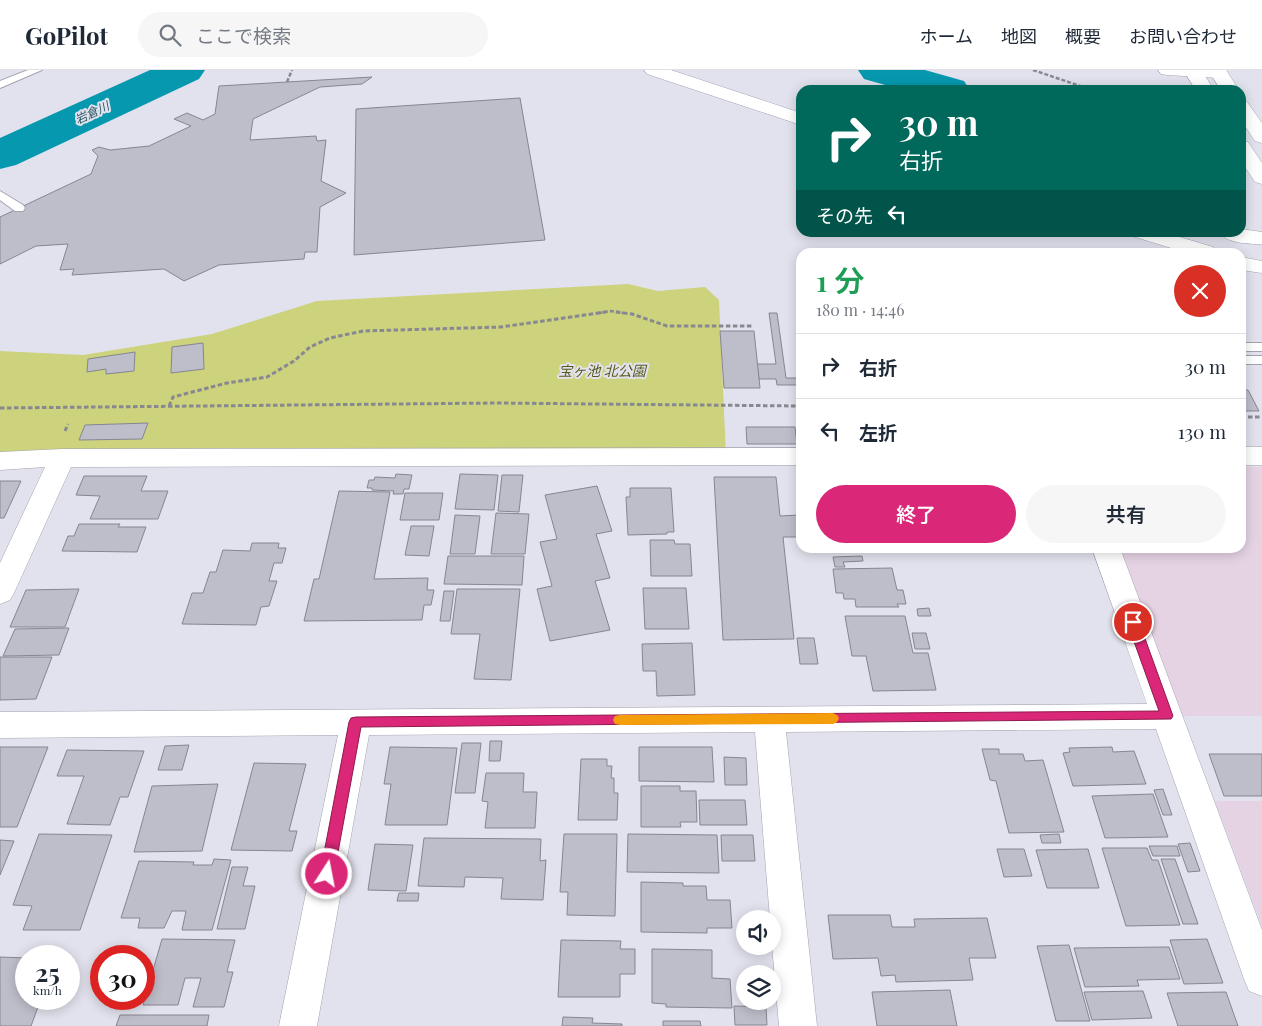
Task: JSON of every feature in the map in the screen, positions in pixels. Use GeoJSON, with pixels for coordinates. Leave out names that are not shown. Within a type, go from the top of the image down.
{"type":"FeatureCollection","features":[{"type":"Feature","properties":{"kind":"street"},"geometry":{"type":"LineString","coordinates":[[653,70],[796,117]]}},
{"type":"Feature","properties":{"kind":"street"},"geometry":{"type":"LineString","coordinates":[[1167,70],[1218,72],[1227,85]]}},
{"type":"Feature","properties":{"kind":"street"},"geometry":{"type":"LineString","coordinates":[[1193,71],[1202,85]]}},
{"type":"Feature","properties":{"kind":"street"},"geometry":{"type":"LineString","coordinates":[[745,82],[796,99]]}},
{"type":"Feature","properties":{"kind":"street"},"geometry":{"type":"LineString","coordinates":[[1246,113],[1262,137]]}},
{"type":"Feature","properties":{"kind":"street"},"geometry":{"type":"LineString","coordinates":[[1246,153],[1262,177]]}},
{"type":"Feature","properties":{"kind":"street"},"geometry":{"type":"LineString","coordinates":[[1156,237],[1193,248]]}},
{"type":"Feature","properties":{"kind":"street"},"geometry":{"type":"LineString","coordinates":[[1245,237],[1262,238]]}},
{"type":"Feature","properties":{"kind":"street"},"geometry":{"type":"LineString","coordinates":[[1246,264],[1262,267]]}},
{"type":"Feature","properties":{"kind":"street"},"geometry":{"type":"LineString","coordinates":[[0,460],[62,458],[796,456]]}},
{"type":"Feature","properties":{"kind":"street"},"geometry":{"type":"LineString","coordinates":[[1246,456],[1262,456]]}},
{"type":"Feature","properties":{"kind":"street"},"geometry":{"type":"LineString","coordinates":[[0,593],[62,458]]}},
{"type":"Feature","properties":{"kind":"street"},"geometry":{"type":"LineString","coordinates":[[1108,553],[1262,979]]}},
{"type":"Feature","properties":{"kind":"street"},"geometry":{"type":"LineString","coordinates":[[0,725],[1167,716]]}},
{"type":"Feature","properties":{"kind":"street"},"geometry":{"type":"LineString","coordinates":[[769,719],[798,1026]]}},
{"type":"Feature","properties":{"kind":"street"},"geometry":{"type":"LineString","coordinates":[[298,1026],[356,722]]}},
{"type":"Feature","properties":{"kind":"lane"},"geometry":{"type":"LineString","coordinates":[[0,85],[37,70]]}},
{"type":"Feature","properties":{"kind":"lane"},"geometry":{"type":"LineString","coordinates":[[0,195],[19,208]]}},
{"type":"Feature","properties":{"kind":"lane"},"geometry":{"type":"LineString","coordinates":[[1246,337],[1262,337]]}},
{"type":"Feature","properties":{"kind":"lane"},"geometry":{"type":"LineString","coordinates":[[1246,347],[1262,347]]}},
{"type":"Feature","properties":{"kind":"lane"},"geometry":{"type":"LineString","coordinates":[[1246,360],[1262,360]]}},
{"type":"Feature","properties":{"kind":"path"},"geometry":{"type":"LineString","coordinates":[[287,82],[292,70]]}},
{"type":"Feature","properties":{"kind":"path"},"geometry":{"type":"LineString","coordinates":[[1032,70],[1077,85]]}},
{"type":"Feature","properties":{"kind":"path"},"geometry":{"type":"LineString","coordinates":[[169,406],[173,397],[227,383],[267,377],[294,361],[317,344],[330,338],[362,331],[501,327],[611,311],[632,314],[667,326],[753,326]]}},
{"type":"Feature","properties":{"kind":"path"},"geometry":{"type":"LineString","coordinates":[[0,408],[496,403],[796,406]]}},
{"type":"Feature","properties":{"kind":"path"},"geometry":{"type":"LineString","coordinates":[[1246,417],[1262,417]]}},
{"type":"Feature","properties":{"kind":"shaded area"},"geometry":{"type":"Polygon","coordinates":[[[1246,467],[1262,467],[1262,716],[1179,716],[1120,553],[1246,553],[1246,467]]]}},
{"type":"Feature","properties":{"kind":"shaded area"},"geometry":{"type":"Polygon","coordinates":[[[1215,801],[1262,801],[1262,926],[1215,801]]]}},
{"type":"Feature","properties":{"kind":"green space","name":"宝ヶ池 北公園"},"geometry":{"type":"Polygon","coordinates":[[[628,284],[658,291],[705,287],[719,300],[726,456],[0,461],[0,351],[83,355],[212,334],[317,301],[628,284]]]}},
{"type":"Feature","properties":{"kind":"building"},"geometry":{"type":"Polygon","coordinates":[[[372,77],[362,84],[320,87],[253,119],[250,140],[316,136],[317,141],[326,140],[321,181],[346,193],[320,207],[317,252],[305,252],[304,259],[219,265],[184,281],[164,269],[72,275],[74,269],[60,270],[68,244],[36,246],[0,264],[0,217],[91,174],[98,156],[92,150],[99,147],[110,150],[149,146],[191,126],[174,119],[187,113],[203,120],[215,114],[219,86],[372,77]]]}},
{"type":"Feature","properties":{"kind":"building"},"geometry":{"type":"Polygon","coordinates":[[[520,98],[545,240],[354,255],[356,109],[520,98]]]}},
{"type":"Feature","properties":{"kind":"building"},"geometry":{"type":"Polygon","coordinates":[[[769,313],[777,313],[786,378],[796,378],[796,385],[777,385],[776,379],[759,379],[757,364],[776,364],[769,313]]]}},
{"type":"Feature","properties":{"kind":"building"},"geometry":{"type":"Polygon","coordinates":[[[720,331],[754,331],[760,388],[724,388],[720,331]]]}},
{"type":"Feature","properties":{"kind":"building"},"geometry":{"type":"Polygon","coordinates":[[[203,343],[204,369],[171,373],[172,347],[203,343]]]}},
{"type":"Feature","properties":{"kind":"building"},"geometry":{"type":"Polygon","coordinates":[[[135,352],[134,371],[106,374],[106,369],[87,372],[88,359],[135,352]]]}},
{"type":"Feature","properties":{"kind":"building"},"geometry":{"type":"Polygon","coordinates":[[[1246,390],[1248,390],[1259,411],[1246,411],[1246,390]]]}},
{"type":"Feature","properties":{"kind":"building"},"geometry":{"type":"Polygon","coordinates":[[[148,423],[142,439],[79,440],[85,425],[148,423]]]}},
{"type":"Feature","properties":{"kind":"building"},"geometry":{"type":"Polygon","coordinates":[[[746,427],[795,427],[796,444],[747,444],[746,427]]]}},
{"type":"Feature","properties":{"kind":"building"},"geometry":{"type":"Polygon","coordinates":[[[396,474],[412,475],[409,489],[404,489],[403,494],[393,494],[394,491],[367,488],[369,480],[374,480],[375,477],[395,478],[396,474]]]}},
{"type":"Feature","properties":{"kind":"building"},"geometry":{"type":"Polygon","coordinates":[[[460,474],[498,475],[494,510],[455,509],[460,474]]]}},
{"type":"Feature","properties":{"kind":"building"},"geometry":{"type":"Polygon","coordinates":[[[502,475],[523,475],[519,512],[498,511],[502,475]]]}},
{"type":"Feature","properties":{"kind":"building"},"geometry":{"type":"Polygon","coordinates":[[[84,476],[147,476],[141,491],[168,491],[158,519],[90,519],[100,496],[76,495],[84,476]]]}},
{"type":"Feature","properties":{"kind":"building"},"geometry":{"type":"Polygon","coordinates":[[[714,477],[776,477],[780,516],[796,515],[796,537],[783,537],[794,639],[723,640],[714,477]]]}},
{"type":"Feature","properties":{"kind":"building"},"geometry":{"type":"Polygon","coordinates":[[[0,481],[21,481],[4,518],[0,518],[0,481]]]}},
{"type":"Feature","properties":{"kind":"building"},"geometry":{"type":"Polygon","coordinates":[[[597,486],[612,531],[596,534],[610,578],[595,581],[610,630],[550,641],[537,589],[552,586],[540,542],[557,539],[545,495],[597,486]]]}},
{"type":"Feature","properties":{"kind":"building"},"geometry":{"type":"Polygon","coordinates":[[[630,488],[671,488],[674,532],[667,532],[667,534],[628,535],[626,497],[630,497],[630,488]]]}},
{"type":"Feature","properties":{"kind":"building"},"geometry":{"type":"Polygon","coordinates":[[[339,491],[390,492],[374,579],[428,578],[427,590],[434,590],[431,605],[424,605],[422,620],[304,621],[314,579],[319,579],[339,491]]]}},
{"type":"Feature","properties":{"kind":"building"},"geometry":{"type":"Polygon","coordinates":[[[405,493],[443,493],[439,520],[400,520],[405,493]]]}},
{"type":"Feature","properties":{"kind":"building"},"geometry":{"type":"Polygon","coordinates":[[[496,513],[529,514],[525,554],[491,554],[496,513]]]}},
{"type":"Feature","properties":{"kind":"building"},"geometry":{"type":"Polygon","coordinates":[[[455,515],[480,516],[475,554],[450,554],[455,515]]]}},
{"type":"Feature","properties":{"kind":"building"},"geometry":{"type":"Polygon","coordinates":[[[79,524],[120,524],[118,527],[146,527],[137,552],[62,551],[68,536],[74,536],[79,524]]]}},
{"type":"Feature","properties":{"kind":"building"},"geometry":{"type":"Polygon","coordinates":[[[411,526],[434,526],[429,556],[405,555],[411,526]]]}},
{"type":"Feature","properties":{"kind":"building"},"geometry":{"type":"Polygon","coordinates":[[[650,540],[674,540],[675,544],[690,544],[692,576],[651,576],[650,540]]]}},
{"type":"Feature","properties":{"kind":"building"},"geometry":{"type":"Polygon","coordinates":[[[252,543],[279,543],[278,548],[286,548],[282,563],[274,563],[269,581],[277,581],[269,606],[261,607],[256,625],[182,624],[192,593],[203,593],[210,572],[216,572],[223,550],[250,551],[252,543]]]}},
{"type":"Feature","properties":{"kind":"building"},"geometry":{"type":"Polygon","coordinates":[[[448,556],[524,556],[522,585],[444,584],[448,556]]]}},
{"type":"Feature","properties":{"kind":"building"},"geometry":{"type":"Polygon","coordinates":[[[862,556],[863,561],[843,562],[845,567],[835,567],[833,557],[862,556]]]}},
{"type":"Feature","properties":{"kind":"building"},"geometry":{"type":"Polygon","coordinates":[[[892,568],[897,590],[903,590],[906,604],[897,604],[899,607],[856,607],[855,599],[844,599],[843,593],[836,593],[833,569],[892,568]]]}},
{"type":"Feature","properties":{"kind":"building"},"geometry":{"type":"Polygon","coordinates":[[[643,588],[686,588],[689,629],[645,629],[643,588]]]}},
{"type":"Feature","properties":{"kind":"building"},"geometry":{"type":"Polygon","coordinates":[[[79,589],[65,627],[10,627],[26,590],[79,589]]]}},
{"type":"Feature","properties":{"kind":"building"},"geometry":{"type":"Polygon","coordinates":[[[457,589],[520,589],[511,680],[474,679],[480,634],[451,634],[457,589]]]}},
{"type":"Feature","properties":{"kind":"building"},"geometry":{"type":"Polygon","coordinates":[[[444,591],[454,591],[450,621],[440,621],[444,591]]]}},
{"type":"Feature","properties":{"kind":"building"},"geometry":{"type":"Polygon","coordinates":[[[929,608],[931,616],[918,616],[917,609],[929,608]]]}},
{"type":"Feature","properties":{"kind":"building"},"geometry":{"type":"Polygon","coordinates":[[[845,616],[905,616],[913,653],[928,653],[936,690],[873,691],[866,656],[852,656],[845,616]]]}},
{"type":"Feature","properties":{"kind":"building"},"geometry":{"type":"Polygon","coordinates":[[[69,628],[59,655],[3,656],[15,629],[69,628]]]}},
{"type":"Feature","properties":{"kind":"building"},"geometry":{"type":"Polygon","coordinates":[[[912,633],[926,633],[930,649],[915,649],[912,633]]]}},
{"type":"Feature","properties":{"kind":"building"},"geometry":{"type":"Polygon","coordinates":[[[797,638],[814,638],[818,664],[800,664],[797,638]]]}},
{"type":"Feature","properties":{"kind":"building"},"geometry":{"type":"Polygon","coordinates":[[[692,643],[695,695],[657,696],[656,671],[643,671],[642,644],[692,643]]]}},
{"type":"Feature","properties":{"kind":"building"},"geometry":{"type":"Polygon","coordinates":[[[0,657],[52,657],[36,699],[0,700],[0,657]]]}},
{"type":"Feature","properties":{"kind":"building"},"geometry":{"type":"Polygon","coordinates":[[[490,741],[502,741],[500,761],[489,761],[490,741]]]}},
{"type":"Feature","properties":{"kind":"building"},"geometry":{"type":"Polygon","coordinates":[[[462,743],[481,743],[475,793],[455,793],[462,743]]]}},
{"type":"Feature","properties":{"kind":"building"},"geometry":{"type":"Polygon","coordinates":[[[189,745],[182,770],[158,770],[165,746],[189,745]]]}},
{"type":"Feature","properties":{"kind":"building"},"geometry":{"type":"Polygon","coordinates":[[[0,747],[48,747],[17,827],[0,827],[0,747]]]}},
{"type":"Feature","properties":{"kind":"building"},"geometry":{"type":"Polygon","coordinates":[[[390,747],[457,748],[447,825],[385,825],[391,784],[384,784],[390,747]]]}},
{"type":"Feature","properties":{"kind":"building"},"geometry":{"type":"Polygon","coordinates":[[[639,747],[712,747],[714,782],[639,781],[639,747]]]}},
{"type":"Feature","properties":{"kind":"building"},"geometry":{"type":"Polygon","coordinates":[[[1112,747],[1113,752],[1134,751],[1146,784],[1073,786],[1063,753],[1070,752],[1069,748],[1112,747]]]}},
{"type":"Feature","properties":{"kind":"building"},"geometry":{"type":"Polygon","coordinates":[[[982,749],[999,749],[999,754],[1023,754],[1025,761],[1043,760],[1064,832],[1009,833],[996,781],[990,780],[982,749]]]}},
{"type":"Feature","properties":{"kind":"building"},"geometry":{"type":"Polygon","coordinates":[[[67,750],[144,751],[128,797],[120,797],[110,825],[67,824],[84,776],[57,776],[67,750]]]}},
{"type":"Feature","properties":{"kind":"building"},"geometry":{"type":"Polygon","coordinates":[[[1209,754],[1262,754],[1262,796],[1224,796],[1209,754]]]}},
{"type":"Feature","properties":{"kind":"building"},"geometry":{"type":"Polygon","coordinates":[[[724,757],[746,758],[747,785],[725,785],[724,757]]]}},
{"type":"Feature","properties":{"kind":"building"},"geometry":{"type":"Polygon","coordinates":[[[581,759],[607,759],[607,766],[612,766],[611,778],[614,778],[614,793],[618,793],[617,820],[578,820],[581,759]]]}},
{"type":"Feature","properties":{"kind":"building"},"geometry":{"type":"Polygon","coordinates":[[[254,763],[306,764],[289,831],[297,831],[292,851],[231,850],[254,763]]]}},
{"type":"Feature","properties":{"kind":"building"},"geometry":{"type":"Polygon","coordinates":[[[486,773],[524,773],[523,792],[537,792],[535,828],[485,828],[488,802],[482,801],[486,773]]]}},
{"type":"Feature","properties":{"kind":"building"},"geometry":{"type":"Polygon","coordinates":[[[218,784],[202,851],[134,852],[152,786],[218,784]]]}},
{"type":"Feature","properties":{"kind":"building"},"geometry":{"type":"Polygon","coordinates":[[[641,786],[680,786],[680,791],[696,791],[697,822],[680,822],[681,827],[641,827],[641,786]]]}},
{"type":"Feature","properties":{"kind":"building"},"geometry":{"type":"Polygon","coordinates":[[[1163,789],[1172,815],[1163,815],[1154,790],[1163,789]]]}},
{"type":"Feature","properties":{"kind":"building"},"geometry":{"type":"Polygon","coordinates":[[[1153,794],[1168,837],[1105,838],[1092,796],[1153,794]]]}},
{"type":"Feature","properties":{"kind":"building"},"geometry":{"type":"Polygon","coordinates":[[[699,800],[745,800],[747,825],[700,825],[699,800]]]}},
{"type":"Feature","properties":{"kind":"building"},"geometry":{"type":"Polygon","coordinates":[[[39,834],[112,835],[80,930],[23,930],[32,906],[13,905],[39,834]]]}},
{"type":"Feature","properties":{"kind":"building"},"geometry":{"type":"Polygon","coordinates":[[[564,834],[617,834],[615,916],[567,915],[568,892],[560,892],[564,834]]]}},
{"type":"Feature","properties":{"kind":"building"},"geometry":{"type":"Polygon","coordinates":[[[628,834],[717,835],[719,873],[627,872],[628,834]]]}},
{"type":"Feature","properties":{"kind":"building"},"geometry":{"type":"Polygon","coordinates":[[[1059,834],[1061,843],[1042,843],[1040,835],[1059,834]]]}},
{"type":"Feature","properties":{"kind":"building"},"geometry":{"type":"Polygon","coordinates":[[[721,835],[753,835],[755,861],[722,861],[721,835]]]}},
{"type":"Feature","properties":{"kind":"building"},"geometry":{"type":"Polygon","coordinates":[[[424,838],[541,839],[540,861],[546,860],[543,900],[501,899],[503,878],[465,877],[464,887],[418,886],[424,838]]]}},
{"type":"Feature","properties":{"kind":"building"},"geometry":{"type":"Polygon","coordinates":[[[0,840],[14,841],[0,875],[0,840]]]}},
{"type":"Feature","properties":{"kind":"building"},"geometry":{"type":"Polygon","coordinates":[[[1190,843],[1200,871],[1188,872],[1178,844],[1190,843]]]}},
{"type":"Feature","properties":{"kind":"building"},"geometry":{"type":"Polygon","coordinates":[[[375,844],[413,845],[406,891],[368,890],[375,844]]]}},
{"type":"Feature","properties":{"kind":"building"},"geometry":{"type":"Polygon","coordinates":[[[1149,846],[1177,846],[1180,856],[1153,856],[1149,846]]]}},
{"type":"Feature","properties":{"kind":"building"},"geometry":{"type":"Polygon","coordinates":[[[1102,848],[1147,848],[1152,860],[1158,860],[1180,925],[1126,926],[1102,848]]]}},
{"type":"Feature","properties":{"kind":"building"},"geometry":{"type":"Polygon","coordinates":[[[997,849],[1024,849],[1032,876],[1004,877],[997,849]]]}},
{"type":"Feature","properties":{"kind":"building"},"geometry":{"type":"Polygon","coordinates":[[[1088,849],[1099,888],[1047,888],[1036,850],[1088,849]]]}},
{"type":"Feature","properties":{"kind":"building"},"geometry":{"type":"Polygon","coordinates":[[[214,859],[231,860],[212,930],[182,930],[186,911],[172,911],[164,928],[138,928],[140,918],[121,918],[139,861],[194,862],[193,865],[212,865],[214,859]]]}},
{"type":"Feature","properties":{"kind":"building"},"geometry":{"type":"Polygon","coordinates":[[[1161,859],[1175,859],[1198,924],[1183,924],[1161,859]]]}},
{"type":"Feature","properties":{"kind":"building"},"geometry":{"type":"Polygon","coordinates":[[[232,867],[248,867],[243,886],[255,886],[245,929],[217,929],[232,867]]]}},
{"type":"Feature","properties":{"kind":"building"},"geometry":{"type":"Polygon","coordinates":[[[641,882],[683,883],[683,886],[706,886],[707,900],[730,900],[732,928],[707,928],[707,933],[641,932],[641,882]]]}},
{"type":"Feature","properties":{"kind":"building"},"geometry":{"type":"Polygon","coordinates":[[[399,893],[419,893],[418,901],[397,901],[399,893]]]}},
{"type":"Feature","properties":{"kind":"building"},"geometry":{"type":"Polygon","coordinates":[[[828,915],[890,915],[892,927],[915,927],[914,919],[987,918],[996,958],[969,958],[973,980],[896,982],[895,975],[881,976],[878,958],[833,959],[828,915]]]}},
{"type":"Feature","properties":{"kind":"building"},"geometry":{"type":"Polygon","coordinates":[[[162,939],[235,940],[227,972],[233,972],[224,1007],[193,1007],[201,978],[185,978],[178,1005],[155,1005],[155,963],[162,939]]]}},
{"type":"Feature","properties":{"kind":"building"},"geometry":{"type":"Polygon","coordinates":[[[1207,939],[1223,983],[1184,984],[1170,940],[1207,939]]]}},
{"type":"Feature","properties":{"kind":"building"},"geometry":{"type":"Polygon","coordinates":[[[561,940],[621,941],[620,949],[635,949],[635,974],[620,974],[620,997],[558,997],[561,940]]]}},
{"type":"Feature","properties":{"kind":"building"},"geometry":{"type":"Polygon","coordinates":[[[1069,945],[1090,1021],[1056,1021],[1037,946],[1069,945]]]}},
{"type":"Feature","properties":{"kind":"building"},"geometry":{"type":"Polygon","coordinates":[[[1169,947],[1180,979],[1137,980],[1139,986],[1085,987],[1074,948],[1169,947]]]}},
{"type":"Feature","properties":{"kind":"building"},"geometry":{"type":"Polygon","coordinates":[[[652,949],[712,950],[712,978],[730,979],[732,1008],[666,1007],[666,1004],[652,1003],[652,949]]]}},
{"type":"Feature","properties":{"kind":"building"},"geometry":{"type":"Polygon","coordinates":[[[0,957],[15,958],[15,1010],[37,1010],[31,1026],[0,1026],[0,957]]]}},
{"type":"Feature","properties":{"kind":"building"},"geometry":{"type":"Polygon","coordinates":[[[950,990],[957,1026],[877,1026],[872,992],[950,990]]]}},
{"type":"Feature","properties":{"kind":"building"},"geometry":{"type":"Polygon","coordinates":[[[1143,991],[1152,1018],[1092,1020],[1084,992],[1143,991]]]}},
{"type":"Feature","properties":{"kind":"building"},"geometry":{"type":"Polygon","coordinates":[[[1226,992],[1238,1026],[1178,1026],[1167,993],[1226,992]]]}},
{"type":"Feature","properties":{"kind":"building"},"geometry":{"type":"Polygon","coordinates":[[[734,1006],[736,1006],[736,1010],[766,1010],[767,1025],[735,1025],[734,1006]]]}},
{"type":"Feature","properties":{"kind":"building"},"geometry":{"type":"Polygon","coordinates":[[[120,1015],[209,1015],[207,1026],[116,1026],[120,1015]]]}},
{"type":"Feature","properties":{"kind":"building"},"geometry":{"type":"Polygon","coordinates":[[[563,1017],[593,1018],[592,1023],[622,1024],[622,1026],[562,1026],[563,1017]]]}},
{"type":"Feature","properties":{"kind":"building"},"geometry":{"type":"Polygon","coordinates":[[[663,1021],[700,1021],[701,1026],[663,1026],[663,1021]]]}},
{"type":"Feature","properties":{"kind":"waterway","name":"岩倉川"},"geometry":{"type":"LineString","coordinates":[[0,155],[184,70]]}},
{"type":"Feature","properties":{"kind":"waterway","name":"岩倉川"},"geometry":{"type":"LineString","coordinates":[[879,70],[932,85]]}},
{"type":"Feature","properties":{"kind":"slow traffic"},"geometry":{"type":"LineString","coordinates":[[620,720],[833,718]]}},
{"type":"Feature","properties":{"kind":"route"},"geometry":{"type":"LineString","coordinates":[[327,874],[356,722],[1167,716],[1133,622]]}}]}
